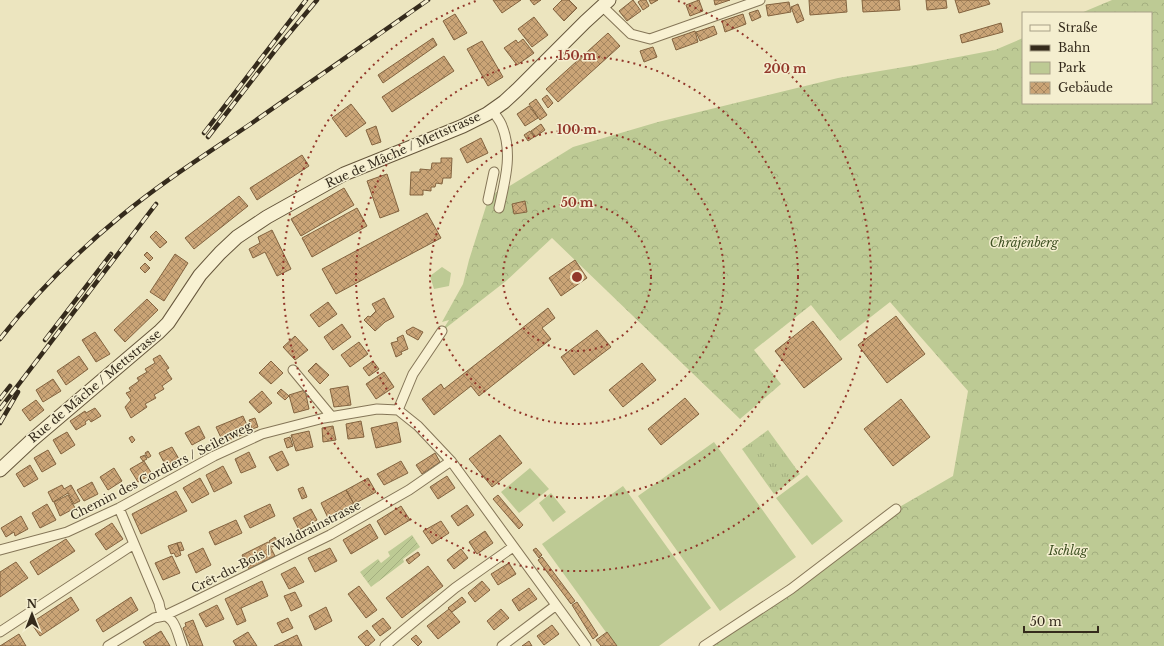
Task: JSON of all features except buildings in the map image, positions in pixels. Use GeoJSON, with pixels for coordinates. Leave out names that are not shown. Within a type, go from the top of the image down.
{"type":"FeatureCollection","features":[{"type":"Feature","properties":{"kind":"main road","name":"Rue de Mâche / Mettstrasse"},"geometry":{"type":"LineString","coordinates":[[0,470],[32,440],[159,332],[168,323],[200,275],[220,252],[241,234],[267,217],[344,174],[456,129],[492,110],[518,89],[606,3]]}},
{"type":"Feature","properties":{"kind":"street"},"geometry":{"type":"LineString","coordinates":[[606,3],[631,34],[650,39],[760,0]]}},
{"type":"Feature","properties":{"kind":"street"},"geometry":{"type":"LineString","coordinates":[[492,110],[502,125],[508,154],[508,166],[499,208]]}},
{"type":"Feature","properties":{"kind":"street"},"geometry":{"type":"LineString","coordinates":[[488,200],[494,172]]}},
{"type":"Feature","properties":{"kind":"street"},"geometry":{"type":"LineString","coordinates":[[442,331],[413,374],[398,410],[418,426],[451,461],[555,606],[586,646]]}},
{"type":"Feature","properties":{"kind":"street"},"geometry":{"type":"LineString","coordinates":[[293,370],[332,417]]}},
{"type":"Feature","properties":{"kind":"street","name":"Chemin des Cordiers / Seilerweg"},"geometry":{"type":"LineString","coordinates":[[0,550],[67,532],[119,508],[214,456],[262,434],[324,418],[377,409],[398,410]]}},
{"type":"Feature","properties":{"kind":"street","name":"Crêt-du-Bois / Waldrainstrasse"},"geometry":{"type":"LineString","coordinates":[[108,646],[154,618],[164,616],[330,535],[409,490],[451,461]]}},
{"type":"Feature","properties":{"kind":"street"},"geometry":{"type":"LineString","coordinates":[[119,508],[159,603],[160,609],[164,616],[172,620],[182,646]]}},
{"type":"Feature","properties":{"kind":"street"},"geometry":{"type":"LineString","coordinates":[[704,646],[790,589],[896,509]]}},
{"type":"Feature","properties":{"kind":"street"},"geometry":{"type":"LineString","coordinates":[[0,632],[134,544]]}},
{"type":"Feature","properties":{"kind":"street"},"geometry":{"type":"LineString","coordinates":[[385,646],[455,588],[513,546]]}},
{"type":"Feature","properties":{"kind":"street"},"geometry":{"type":"LineString","coordinates":[[502,646],[555,606]]}},
{"type":"Feature","properties":{"kind":"green space","name":"Chräjenberg"},"geometry":{"type":"Polygon","coordinates":[[[1112,0],[1164,0],[1164,646],[704,646],[896,509],[953,476],[968,391],[890,302],[840,341],[811,305],[754,350],[781,384],[740,419],[552,238],[506,281],[442,331],[449,320],[442,322],[463,284],[488,200],[499,190],[503,190],[573,147],[658,122],[838,78],[995,50],[1022,38],[1022,104],[1152,104],[1152,12],[1083,12],[1112,0]]]}},
{"type":"Feature","properties":{"kind":"green space"},"geometry":{"type":"Polygon","coordinates":[[[442,267],[451,273],[449,286],[434,289],[430,276],[442,267]]]}},
{"type":"Feature","properties":{"kind":"green space"},"geometry":{"type":"Polygon","coordinates":[[[768,430],[800,474],[774,494],[742,449],[768,430]]]}},
{"type":"Feature","properties":{"kind":"green space"},"geometry":{"type":"Polygon","coordinates":[[[714,442],[796,557],[720,611],[638,496],[714,442]]]}},
{"type":"Feature","properties":{"kind":"green space"},"geometry":{"type":"Polygon","coordinates":[[[530,468],[549,489],[519,513],[501,492],[530,468]]]}},
{"type":"Feature","properties":{"kind":"green space"},"geometry":{"type":"Polygon","coordinates":[[[807,475],[843,521],[812,545],[776,498],[807,475]]]}},
{"type":"Feature","properties":{"kind":"green space"},"geometry":{"type":"Polygon","coordinates":[[[623,486],[711,608],[659,646],[616,646],[542,544],[623,486]]]}},
{"type":"Feature","properties":{"kind":"green space"},"geometry":{"type":"Polygon","coordinates":[[[551,493],[566,512],[553,522],[539,503],[551,493]]]}},
{"type":"Feature","properties":{"kind":"green space"},"geometry":{"type":"Polygon","coordinates":[[[412,535],[420,547],[403,559],[404,562],[371,587],[360,572],[378,559],[381,563],[390,556],[388,552],[412,535]]]}},
{"type":"Feature","properties":{"kind":"railway"},"geometry":{"type":"LineString","coordinates":[[204,133],[306,0]]}},
{"type":"Feature","properties":{"kind":"railway"},"geometry":{"type":"LineString","coordinates":[[208,137],[277,48],[317,0]]}},
{"type":"Feature","properties":{"kind":"railway"},"geometry":{"type":"LineString","coordinates":[[0,339],[27,306],[57,274],[88,244],[137,203],[185,168],[428,0]]}},
{"type":"Feature","properties":{"kind":"railway"},"geometry":{"type":"LineString","coordinates":[[0,409],[156,204]]}},
{"type":"Feature","properties":{"kind":"railway"},"geometry":{"type":"LineString","coordinates":[[45,340],[111,254]]}},
{"type":"Feature","properties":{"kind":"railway"},"geometry":{"type":"LineString","coordinates":[[0,399],[10,386]]}},
{"type":"Feature","properties":{"kind":"railway"},"geometry":{"type":"LineString","coordinates":[[0,423],[18,392]]}},
{"type":"Feature","properties":{"kind":"park label","name":"Ischlag"},"geometry":{"type":"Point","coordinates":[1068,551]}}]}
